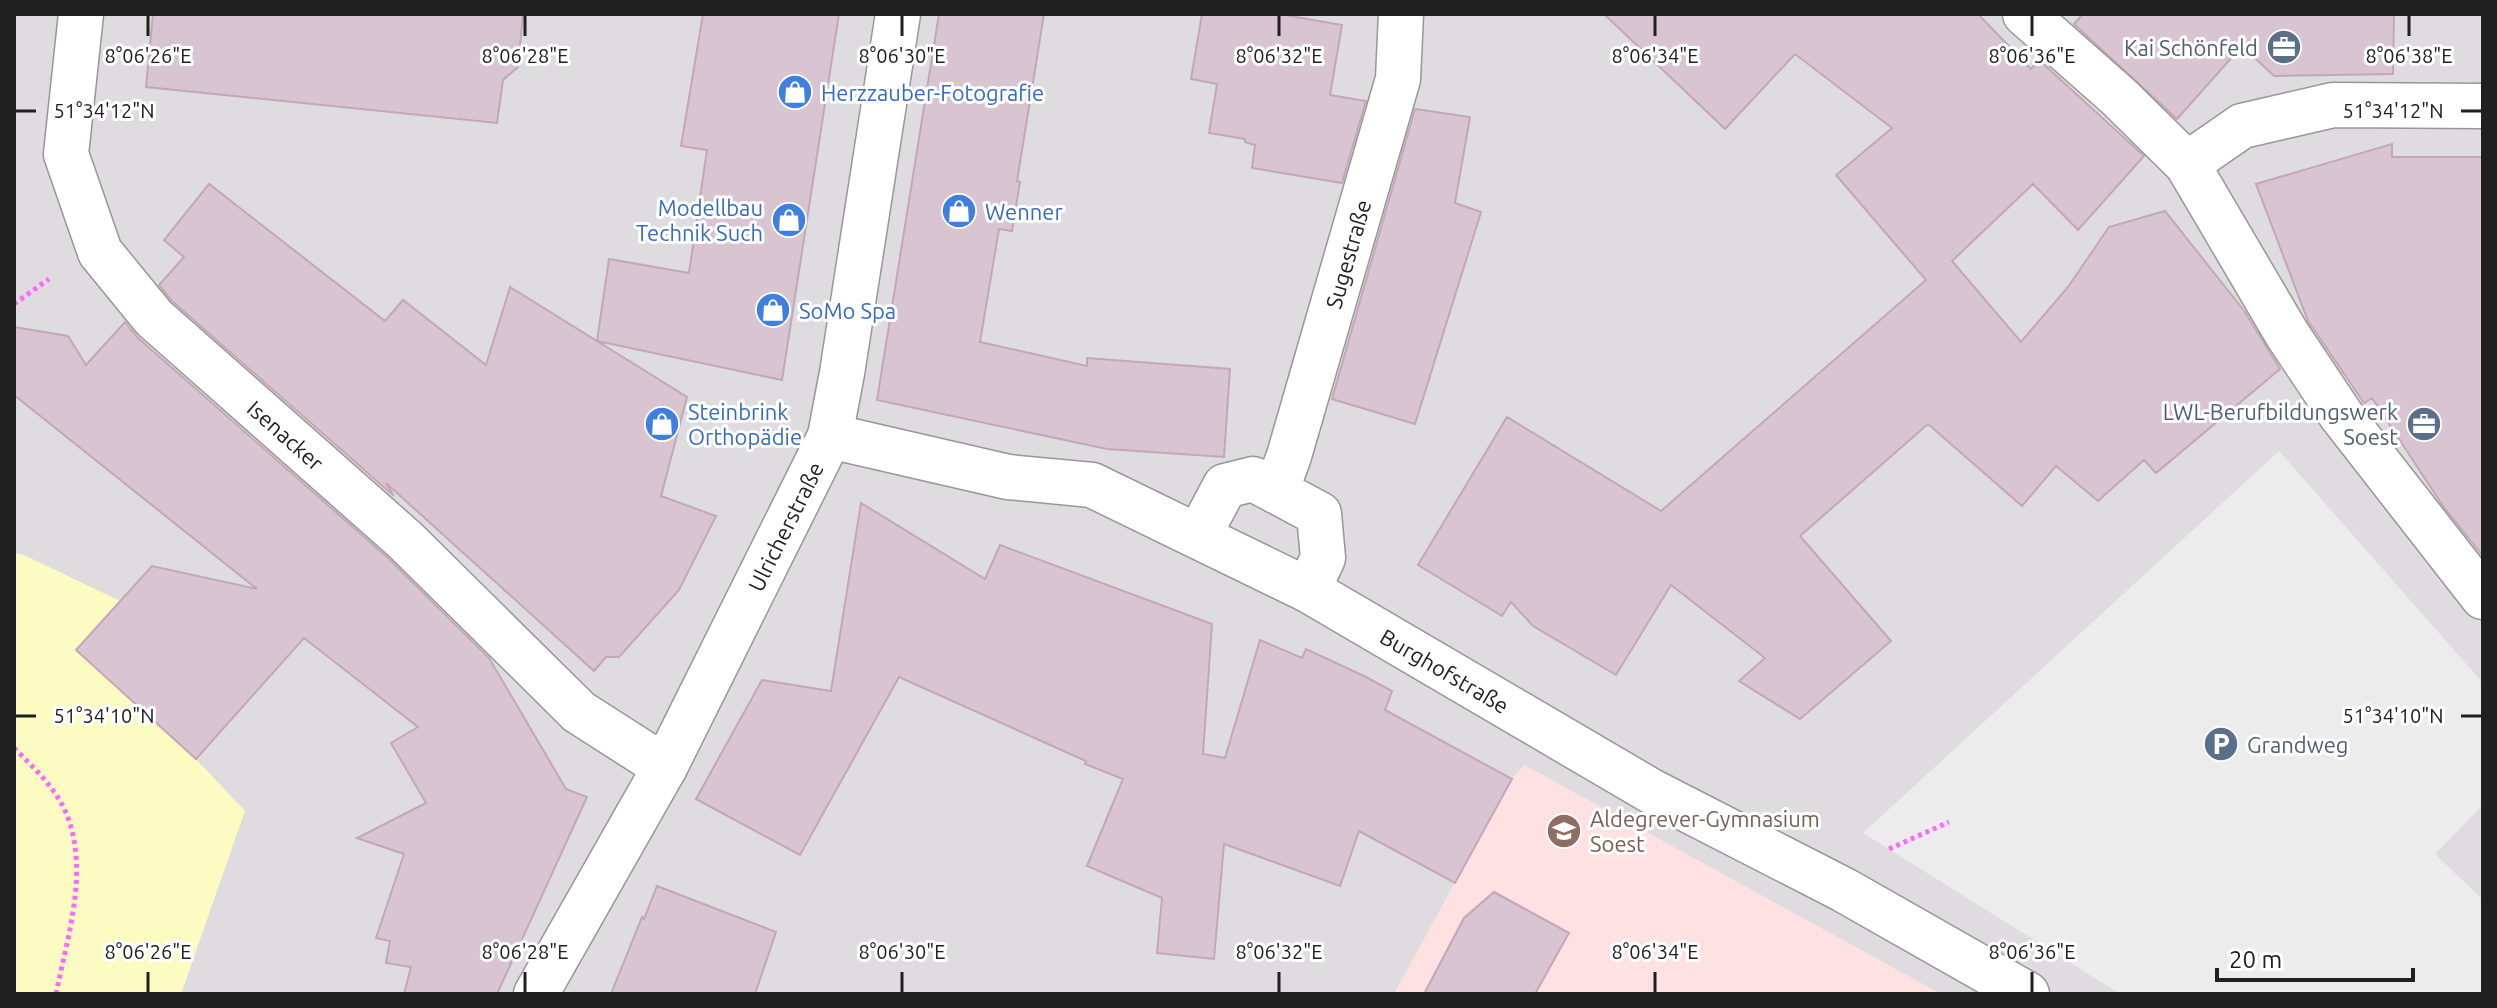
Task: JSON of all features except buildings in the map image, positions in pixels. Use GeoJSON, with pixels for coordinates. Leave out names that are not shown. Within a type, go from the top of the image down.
{"type":"FeatureCollection","features":[{"type":"Feature","properties":{"kind":"street","name":"Isenacker"},"geometry":{"type":"LineString","coordinates":[[81,14],[66,154],[100,252],[154,318],[405,540],[579,712],[665,767]]}},
{"type":"Feature","properties":{"kind":"street","name":"Ulricherstraße"},"geometry":{"type":"LineString","coordinates":[[536,994],[665,767],[830,436],[845,358],[898,14]]}},
{"type":"Feature","properties":{"kind":"street","name":"Sugestraße"},"geometry":{"type":"LineString","coordinates":[[1276,491],[1289,456],[1398,79],[1401,14]]}},
{"type":"Feature","properties":{"kind":"street"},"geometry":{"type":"LineString","coordinates":[[2025,14],[2119,97],[2187,164],[2287,334],[2341,415],[2478,591]]}},
{"type":"Feature","properties":{"kind":"street"},"geometry":{"type":"LineString","coordinates":[[2187,164],[2242,126],[2333,105],[2483,106]]}},
{"type":"Feature","properties":{"kind":"street","name":"Burghofstraße"},"geometry":{"type":"LineString","coordinates":[[830,436],[1008,477],[1092,485],[1308,590],[1651,791],[1844,890],[2027,994]]}},
{"type":"Feature","properties":{"kind":"street"},"geometry":{"type":"LineString","coordinates":[[1199,535],[1225,486],[1253,479],[1319,514],[1323,558],[1308,590]]}},
{"type":"Feature","properties":{"kind":"path"},"geometry":{"type":"LineString","coordinates":[[14,304],[56,274]]}},
{"type":"Feature","properties":{"kind":"path"},"geometry":{"type":"LineString","coordinates":[[14,748],[54,790],[73,829],[77,888],[56,994]]}},
{"type":"Feature","properties":{"kind":"shaded area"},"geometry":{"type":"Polygon","coordinates":[[[14,14],[2483,14],[2483,994],[1941,994],[1524,765],[1512,779],[1394,994],[14,994],[14,14]]]}},
{"type":"Feature","properties":{"kind":"shaded area","name":"Grandweg"},"geometry":{"type":"Polygon","coordinates":[[[2279,451],[2483,683],[2483,805],[2435,854],[2483,900],[2483,994],[2120,994],[1863,833],[2279,451]]]}},
{"type":"Feature","properties":{"kind":"shaded area","name":"Aldegrever-Gymnasium Soest"},"geometry":{"type":"Polygon","coordinates":[[[1524,765],[1941,994],[1394,994],[1512,779],[1524,765]]]}},
{"type":"Feature","properties":{"kind":"green space"},"geometry":{"type":"Polygon","coordinates":[[[14,553],[120,601],[76,650],[196,759],[245,811],[181,994],[14,994],[14,553]]]}},
{"type":"Feature","properties":{"kind":"place","name":"Kai Schönfeld"},"geometry":{"type":"Point","coordinates":[2284,47]}},
{"type":"Feature","properties":{"kind":"place","name":"Herzzauber-Fotografie"},"geometry":{"type":"Point","coordinates":[795,92]}},
{"type":"Feature","properties":{"kind":"place","name":"Wenner"},"geometry":{"type":"Point","coordinates":[959,211]}},
{"type":"Feature","properties":{"kind":"place","name":"Modellbau Technik Such"},"geometry":{"type":"Point","coordinates":[789,220]}},
{"type":"Feature","properties":{"kind":"place","name":"SoMo Spa"},"geometry":{"type":"Point","coordinates":[773,310]}},
{"type":"Feature","properties":{"kind":"place","name":"Steinbrink Orthopädie"},"geometry":{"type":"Point","coordinates":[662,424]}},
{"type":"Feature","properties":{"kind":"place","name":"LWL-Berufbildungswerk Soest"},"geometry":{"type":"Point","coordinates":[2424,424]}},
{"type":"Feature","properties":{"kind":"place","name":"Grandweg"},"geometry":{"type":"Point","coordinates":[2221,744]}},
{"type":"Feature","properties":{"kind":"place","name":"Aldegrever-Gymnasium Soest"},"geometry":{"type":"Point","coordinates":[1564,831]}}]}
